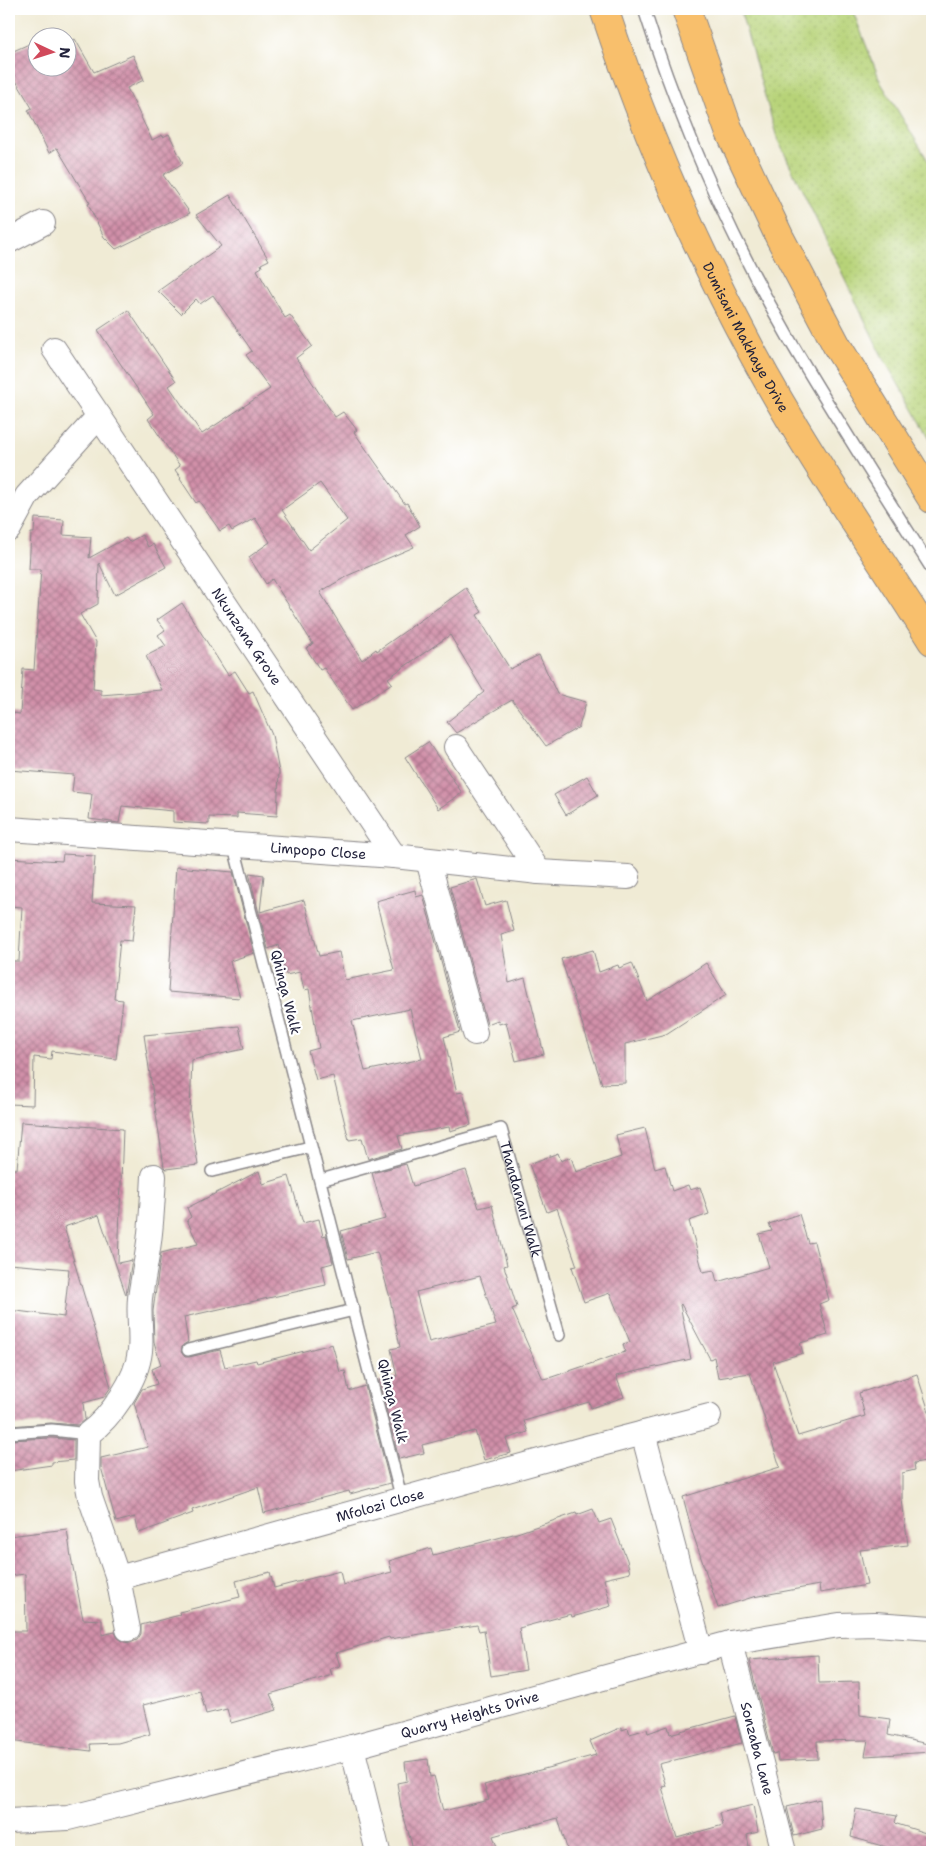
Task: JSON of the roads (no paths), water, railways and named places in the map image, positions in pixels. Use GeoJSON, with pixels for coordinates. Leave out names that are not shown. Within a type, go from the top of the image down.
{"type":"FeatureCollection","features":[{"type":"Feature","properties":{"kind":"main road","name":"Dumisani Makhaye Drive"},"geometry":{"type":"LineString","coordinates":[[604,9],[630,86],[655,149],[713,277],[753,354],[792,422],[932,641]]}},
{"type":"Feature","properties":{"kind":"main road"},"geometry":{"type":"LineString","coordinates":[[686,9],[728,128],[780,238],[837,346],[932,499]]}},
{"type":"Feature","properties":{"kind":"street"},"geometry":{"type":"LineString","coordinates":[[9,242],[43,223]]}},
{"type":"Feature","properties":{"kind":"street","name":"Nkunzana Grove"},"geometry":{"type":"LineString","coordinates":[[54,350],[394,856]]}},
{"type":"Feature","properties":{"kind":"street"},"geometry":{"type":"LineString","coordinates":[[9,529],[27,496],[99,416]]}},
{"type":"Feature","properties":{"kind":"street"},"geometry":{"type":"LineString","coordinates":[[456,747],[540,872]]}},
{"type":"Feature","properties":{"kind":"street","name":"Limpopo Close"},"geometry":{"type":"LineString","coordinates":[[9,829],[233,843],[394,856],[540,872],[628,877]]}},
{"type":"Feature","properties":{"kind":"street"},"geometry":{"type":"LineString","coordinates":[[428,860],[475,1033]]}},
{"type":"Feature","properties":{"kind":"street"},"geometry":{"type":"LineString","coordinates":[[128,1628],[118,1578],[95,1515],[87,1481],[88,1434],[98,1426],[120,1398],[131,1381],[138,1365],[140,1351],[140,1301],[150,1234],[154,1176]]}},
{"type":"Feature","properties":{"kind":"street","name":"Mfolozi Close"},"geometry":{"type":"LineString","coordinates":[[118,1578],[709,1416]]}},
{"type":"Feature","properties":{"kind":"street"},"geometry":{"type":"LineString","coordinates":[[643,1433],[701,1652]]}},
{"type":"Feature","properties":{"kind":"street","name":"Quarry Heights Drive"},"geometry":{"type":"LineString","coordinates":[[9,1821],[68,1818],[352,1748],[730,1643],[839,1625],[875,1624],[932,1628]]}},
{"type":"Feature","properties":{"kind":"street","name":"Sonzaba Lane"},"geometry":{"type":"LineString","coordinates":[[730,1643],[784,1852]]}},
{"type":"Feature","properties":{"kind":"street"},"geometry":{"type":"LineString","coordinates":[[352,1748],[378,1852]]}},
{"type":"Feature","properties":{"kind":"lane"},"geometry":{"type":"LineString","coordinates":[[644,9],[697,152],[752,270],[832,410],[932,569]]}},
{"type":"Feature","properties":{"kind":"lane","name":"Qhinqa Walk"},"geometry":{"type":"LineString","coordinates":[[233,843],[402,1500]]}},
{"type":"Feature","properties":{"kind":"lane","name":"Thandanani Walk"},"geometry":{"type":"LineString","coordinates":[[321,1180],[501,1129],[559,1335]]}},
{"type":"Feature","properties":{"kind":"lane"},"geometry":{"type":"LineString","coordinates":[[212,1171],[310,1147]]}},
{"type":"Feature","properties":{"kind":"lane"},"geometry":{"type":"LineString","coordinates":[[188,1350],[354,1310]]}},
{"type":"Feature","properties":{"kind":"lane"},"geometry":{"type":"LineString","coordinates":[[9,1433],[52,1430],[88,1434]]}}]}
